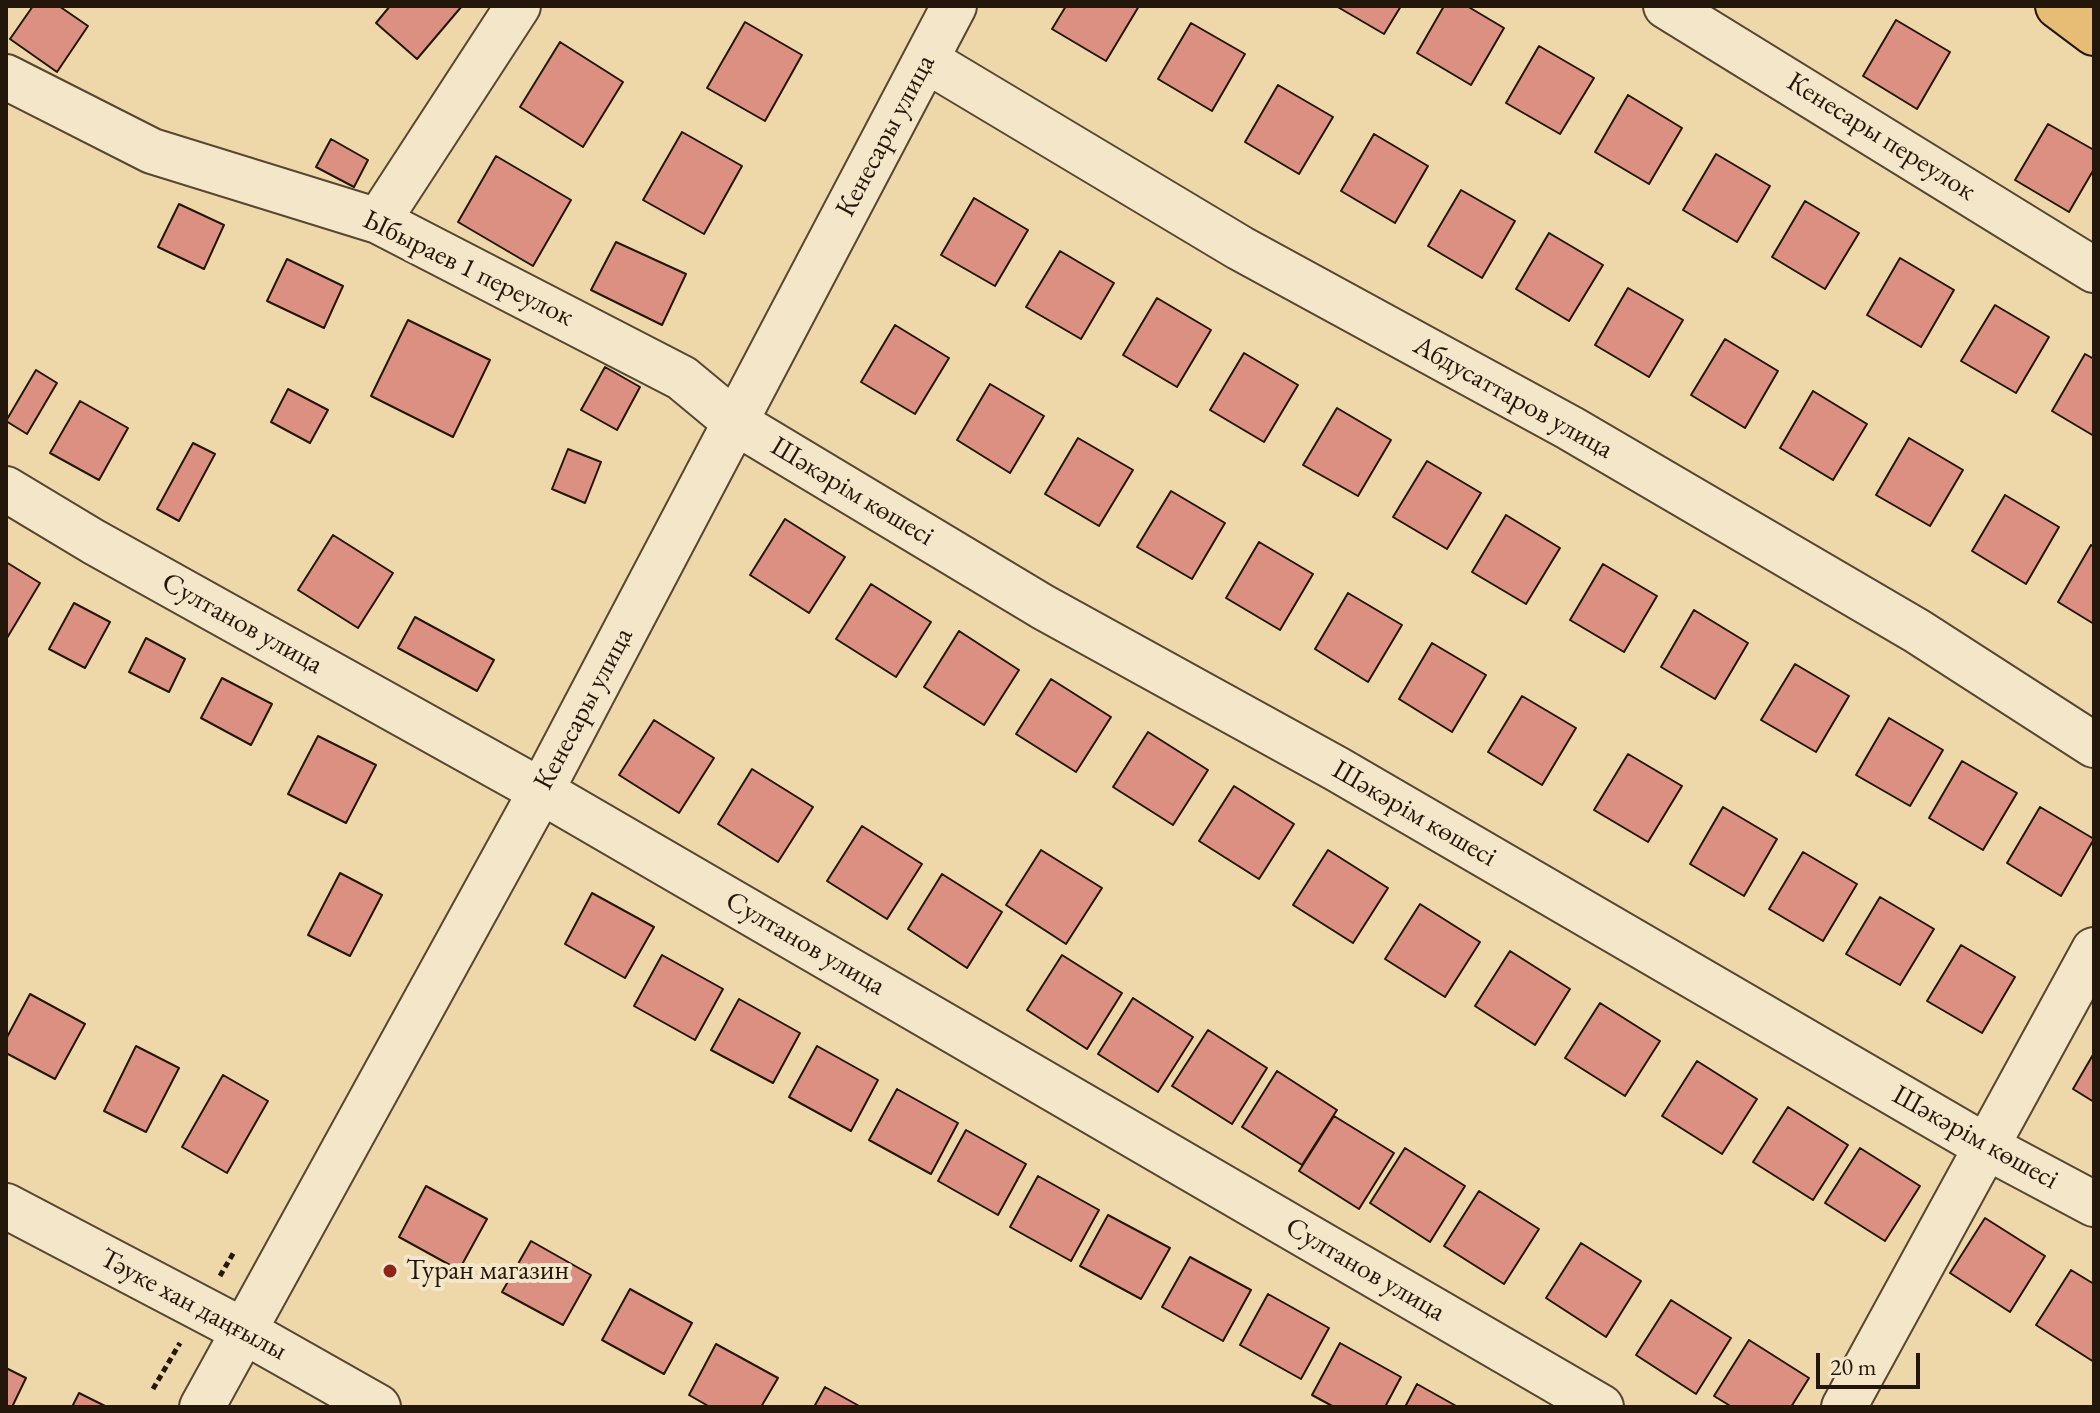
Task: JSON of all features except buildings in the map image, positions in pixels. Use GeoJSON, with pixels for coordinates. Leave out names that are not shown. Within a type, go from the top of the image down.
{"type":"FeatureCollection","features":[{"type":"Feature","properties":{"kind":"main road"},"geometry":{"type":"LineString","coordinates":[[2058,6],[2094,33]]}},
{"type":"Feature","properties":{"kind":"street"},"geometry":{"type":"LineString","coordinates":[[378,221],[518,6]]}},
{"type":"Feature","properties":{"kind":"street","name":"Кенесары улица"},"geometry":{"type":"LineString","coordinates":[[202,1407],[541,791],[954,6]]}},
{"type":"Feature","properties":{"kind":"street","name":"Кенесары переулок"},"geometry":{"type":"LineString","coordinates":[[1666,6],[2094,270]]}},
{"type":"Feature","properties":{"kind":"street","name":"Абдусаттаров улица"},"geometry":{"type":"LineString","coordinates":[[926,60],[1240,248],[1570,428],[1904,623],[2094,745]]}},
{"type":"Feature","properties":{"kind":"street","name":"Ыбыраев 1 переулок"},"geometry":{"type":"LineString","coordinates":[[6,77],[152,151],[378,221],[682,378],[735,422]]}},
{"type":"Feature","properties":{"kind":"street","name":"Шәкәрім көшесі"},"geometry":{"type":"LineString","coordinates":[[735,422],[1043,607],[1337,769],[1985,1146],[2094,1204]]}},
{"type":"Feature","properties":{"kind":"street","name":"Султанов улица"},"geometry":{"type":"LineString","coordinates":[[6,489],[94,542],[541,791],[1601,1407]]}},
{"type":"Feature","properties":{"kind":"street"},"geometry":{"type":"LineString","coordinates":[[1844,1407],[2094,950]]}},
{"type":"Feature","properties":{"kind":"street","name":"Тәуке хан даңғылы"},"geometry":{"type":"LineString","coordinates":[[6,1206],[242,1330],[378,1407]]}},
{"type":"Feature","properties":{"kind":"place","name":"Туран магазин"},"geometry":{"type":"Point","coordinates":[390,1271]}}]}
